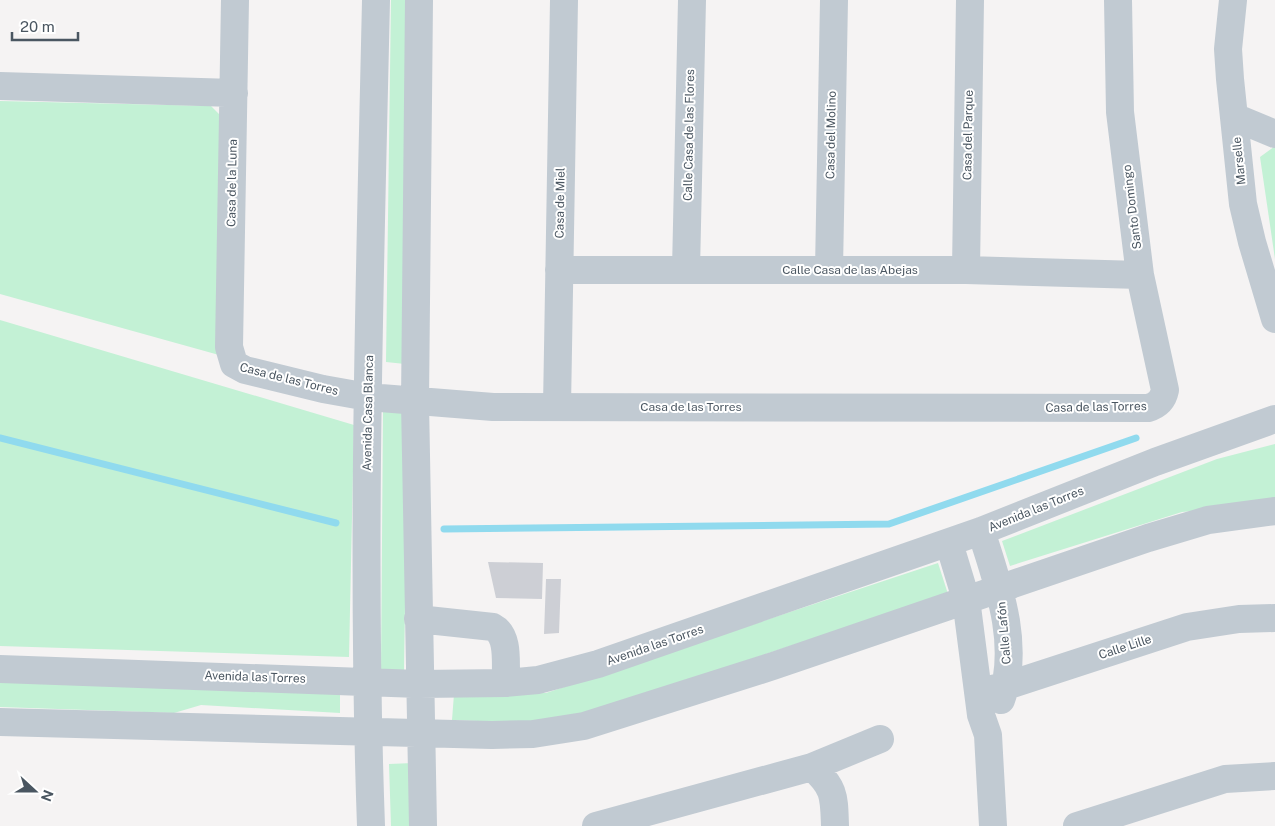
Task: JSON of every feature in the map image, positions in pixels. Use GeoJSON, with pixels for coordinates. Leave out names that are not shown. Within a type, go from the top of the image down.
{"type":"FeatureCollection","features":[{"type":"Feature","properties":{"kind":"street","name":"Casa de la Luna"},"geometry":{"type":"LineString","coordinates":[[234,364],[229,347],[228,329],[235,0]]}},
{"type":"Feature","properties":{"kind":"street","name":"Avenida Casa Blanca"},"geometry":{"type":"LineString","coordinates":[[371,826],[366,682],[368,397],[376,0]]}},
{"type":"Feature","properties":{"kind":"street"},"geometry":{"type":"LineString","coordinates":[[419,0],[415,402],[423,826]]}},
{"type":"Feature","properties":{"kind":"street","name":"Casa de Miel"},"geometry":{"type":"LineString","coordinates":[[556,407],[564,0]]}},
{"type":"Feature","properties":{"kind":"street","name":"Calle Casa de las Flores"},"geometry":{"type":"LineString","coordinates":[[686,270],[692,0]]}},
{"type":"Feature","properties":{"kind":"street","name":"Casa del Molino"},"geometry":{"type":"LineString","coordinates":[[829,270],[834,0]]}},
{"type":"Feature","properties":{"kind":"street","name":"Casa del Parque"},"geometry":{"type":"LineString","coordinates":[[966,270],[970,0]]}},
{"type":"Feature","properties":{"kind":"street","name":"Santo Domingo"},"geometry":{"type":"LineString","coordinates":[[1118,0],[1120,112],[1140,275],[1165,390],[1164,396],[1154,406]]}},
{"type":"Feature","properties":{"kind":"street","name":"Marselle"},"geometry":{"type":"LineString","coordinates":[[1233,0],[1228,49],[1244,204],[1252,242],[1275,317]]}},
{"type":"Feature","properties":{"kind":"street"},"geometry":{"type":"LineString","coordinates":[[0,86],[234,93]]}},
{"type":"Feature","properties":{"kind":"street"},"geometry":{"type":"LineString","coordinates":[[1234,117],[1275,134]]}},
{"type":"Feature","properties":{"kind":"street","name":"Calle Casa de las Abejas"},"geometry":{"type":"LineString","coordinates":[[559,270],[966,270],[1140,275]]}},
{"type":"Feature","properties":{"kind":"street","name":"Casa de las Torres"},"geometry":{"type":"LineString","coordinates":[[234,364],[245,370],[296,383],[368,397],[415,402],[494,406],[1154,406]]}},
{"type":"Feature","properties":{"kind":"street","name":"Avenida las Torres"},"geometry":{"type":"LineString","coordinates":[[0,669],[419,684],[506,683],[538,680],[598,664],[949,543],[1155,462],[1275,418]]}},
{"type":"Feature","properties":{"kind":"street"},"geometry":{"type":"LineString","coordinates":[[0,722],[421,734],[533,734],[584,726],[755,672],[1148,538],[1191,525],[1238,515],[1275,510]]}},
{"type":"Feature","properties":{"kind":"street","name":"Calle Lafón"},"geometry":{"type":"LineString","coordinates":[[981,531],[1000,589],[1007,638],[1006,686],[988,734]]}},
{"type":"Feature","properties":{"kind":"street","name":"Calle Lafón"},"geometry":{"type":"LineString","coordinates":[[949,543],[966,599],[974,648],[978,692],[988,734],[993,826]]}},
{"type":"Feature","properties":{"kind":"street","name":"Calle Lille"},"geometry":{"type":"LineString","coordinates":[[978,692],[1006,686],[1186,627],[1239,619],[1275,618]]}},
{"type":"Feature","properties":{"kind":"street"},"geometry":{"type":"LineString","coordinates":[[418,619],[492,627],[500,631],[504,640],[506,683]]}},
{"type":"Feature","properties":{"kind":"street"},"geometry":{"type":"LineString","coordinates":[[596,826],[678,816],[812,767],[880,739]]}},
{"type":"Feature","properties":{"kind":"street"},"geometry":{"type":"LineString","coordinates":[[812,767],[827,781],[834,800],[834,826]]}},
{"type":"Feature","properties":{"kind":"street"},"geometry":{"type":"LineString","coordinates":[[1077,826],[1225,778],[1275,776]]}},
{"type":"Feature","properties":{"kind":"green space"},"geometry":{"type":"Polygon","coordinates":[[[391,0],[411,0],[405,364],[386,362],[391,0]]]}},
{"type":"Feature","properties":{"kind":"green space"},"geometry":{"type":"Polygon","coordinates":[[[0,101],[211,106],[224,119],[219,355],[0,294],[0,101]]]}},
{"type":"Feature","properties":{"kind":"green space"},"geometry":{"type":"Polygon","coordinates":[[[1275,146],[1275,259],[1260,157],[1275,146]]]}},
{"type":"Feature","properties":{"kind":"green space"},"geometry":{"type":"Polygon","coordinates":[[[0,320],[354,425],[349,657],[0,646],[0,320]]]}},
{"type":"Feature","properties":{"kind":"green space"},"geometry":{"type":"Polygon","coordinates":[[[383,411],[408,412],[404,672],[381,670],[383,411]]]}},
{"type":"Feature","properties":{"kind":"green space"},"geometry":{"type":"Polygon","coordinates":[[[1275,444],[1275,503],[1182,512],[1010,566],[1002,541],[1217,459],[1275,444]]]}},
{"type":"Feature","properties":{"kind":"green space"},"geometry":{"type":"Polygon","coordinates":[[[938,563],[948,594],[554,724],[452,720],[454,694],[546,693],[938,563]]]}},
{"type":"Feature","properties":{"kind":"green space"},"geometry":{"type":"Polygon","coordinates":[[[0,678],[340,687],[340,713],[201,705],[174,713],[0,707],[0,678]]]}},
{"type":"Feature","properties":{"kind":"green space"},"geometry":{"type":"Polygon","coordinates":[[[413,763],[415,826],[391,826],[389,764],[413,763]]]}},
{"type":"Feature","properties":{"kind":"building"},"geometry":{"type":"Polygon","coordinates":[[[488,562],[543,563],[542,599],[496,598],[488,562]]]}},
{"type":"Feature","properties":{"kind":"building"},"geometry":{"type":"Polygon","coordinates":[[[546,579],[561,579],[559,633],[544,634],[546,579]]]}},
{"type":"Feature","properties":{"kind":"waterway"},"geometry":{"type":"LineString","coordinates":[[0,438],[336,523]]}},
{"type":"Feature","properties":{"kind":"waterway"},"geometry":{"type":"LineString","coordinates":[[444,529],[889,524],[1136,438]]}}]}
